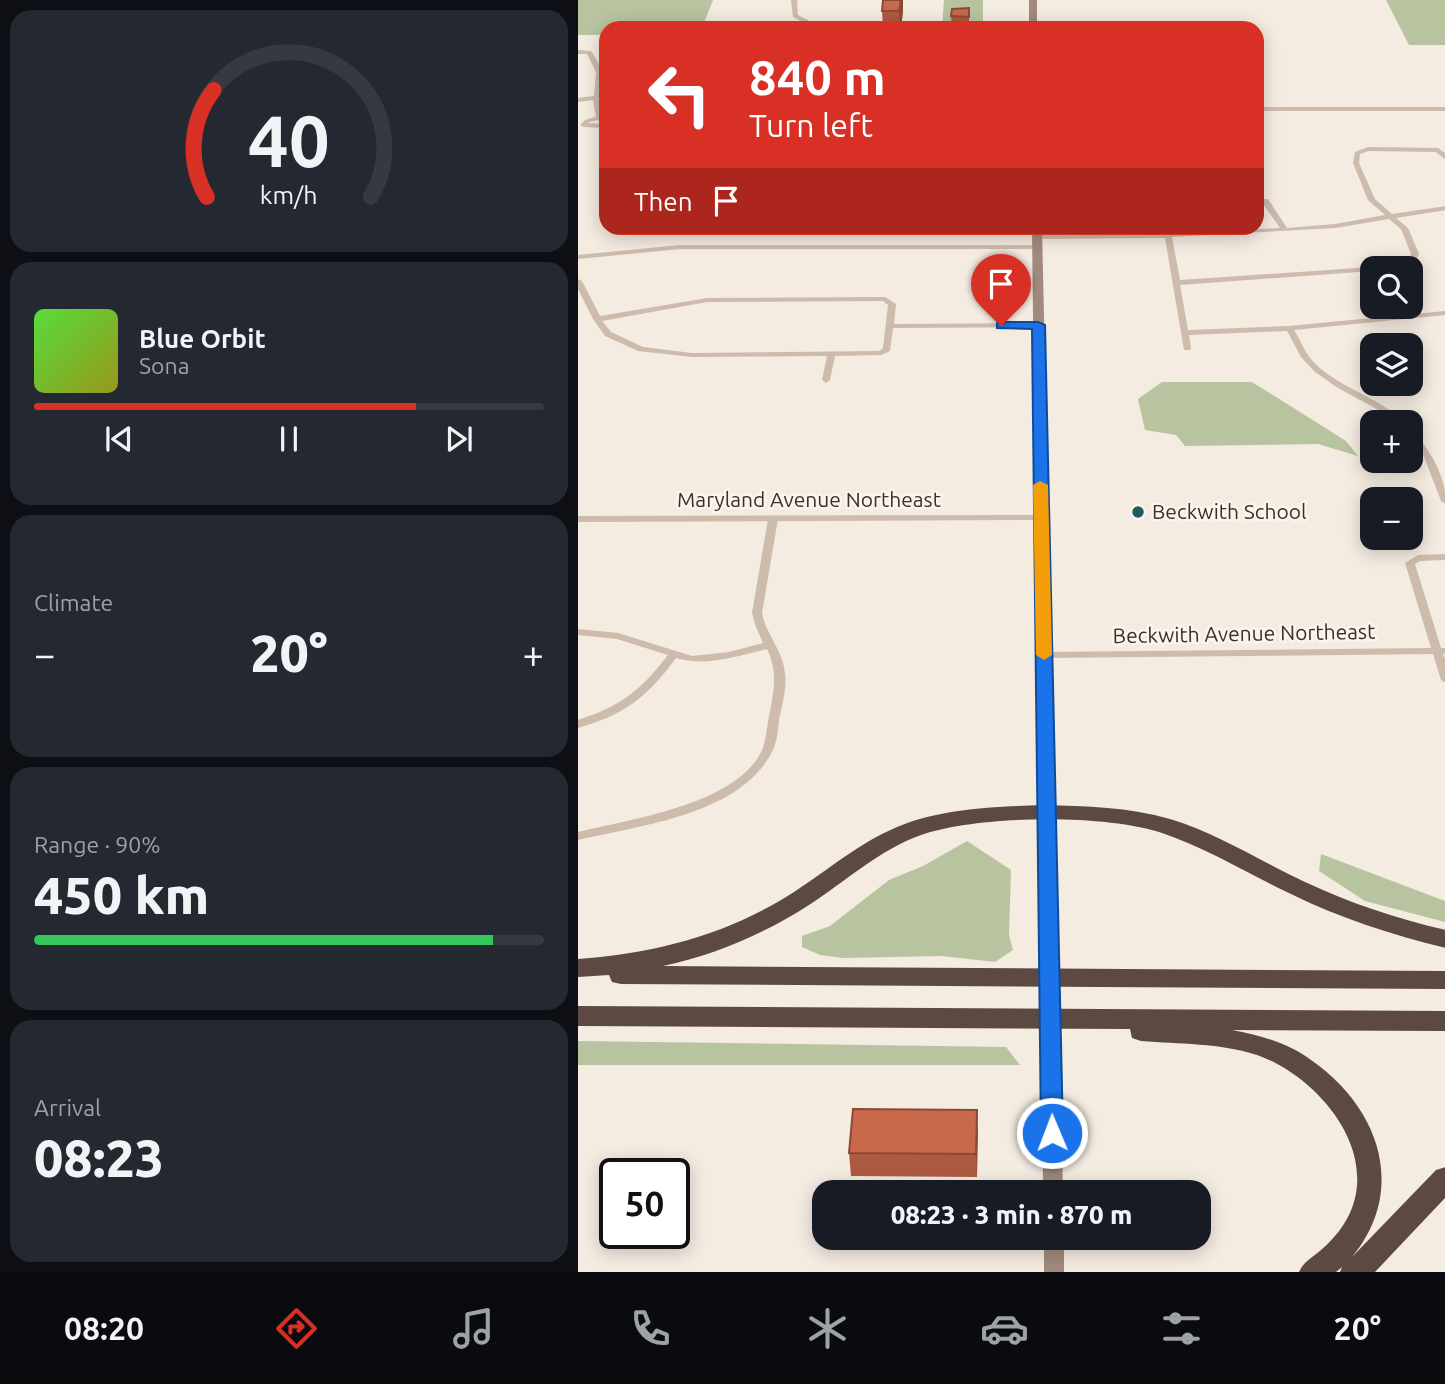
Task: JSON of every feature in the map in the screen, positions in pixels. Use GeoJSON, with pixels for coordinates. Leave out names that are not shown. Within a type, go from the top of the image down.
{"type":"FeatureCollection","features":[{"type":"Feature","properties":{"kind":"highway"},"geometry":{"type":"LineString","coordinates":[[578,968],[662,959],[718,943],[761,923],[877,849],[920,827],[959,820],[1046,814],[1127,817],[1163,825],[1190,835],[1329,902],[1445,939]]}},
{"type":"Feature","properties":{"kind":"highway"},"geometry":{"type":"LineString","coordinates":[[578,975],[1445,980]]}},
{"type":"Feature","properties":{"kind":"highway"},"geometry":{"type":"LineString","coordinates":[[578,1016],[1445,1021]]}},
{"type":"Feature","properties":{"kind":"highway"},"geometry":{"type":"LineString","coordinates":[[958,1019],[1219,1037],[1262,1046],[1301,1065],[1324,1083],[1348,1111],[1364,1145],[1370,1176],[1366,1206],[1357,1227],[1336,1255],[1313,1272]]}},
{"type":"Feature","properties":{"kind":"highway"},"geometry":{"type":"LineString","coordinates":[[1354,1272],[1369,1260],[1445,1178]]}},
{"type":"Feature","properties":{"kind":"main road"},"geometry":{"type":"LineString","coordinates":[[1033,0],[1034,21]]}},
{"type":"Feature","properties":{"kind":"main road"},"geometry":{"type":"LineString","coordinates":[[1037,237],[1053,1180]]}},
{"type":"Feature","properties":{"kind":"main road"},"geometry":{"type":"LineString","coordinates":[[1054,1250],[1054,1272]]}},
{"type":"Feature","properties":{"kind":"street"},"geometry":{"type":"LineString","coordinates":[[800,0],[794,3],[797,18],[804,21]]}},
{"type":"Feature","properties":{"kind":"street"},"geometry":{"type":"LineString","coordinates":[[578,52],[589,52],[596,63],[599,72],[594,99],[599,115]]}},
{"type":"Feature","properties":{"kind":"street"},"geometry":{"type":"LineString","coordinates":[[578,100],[594,99]]}},
{"type":"Feature","properties":{"kind":"street"},"geometry":{"type":"LineString","coordinates":[[1264,109],[1445,109]]}},
{"type":"Feature","properties":{"kind":"street"},"geometry":{"type":"LineString","coordinates":[[599,118],[587,121],[583,125],[599,126]]}},
{"type":"Feature","properties":{"kind":"street"},"geometry":{"type":"LineString","coordinates":[[1415,256],[1404,228],[1375,204],[1367,191],[1356,163],[1358,152],[1377,149],[1438,150],[1445,158]]}},
{"type":"Feature","properties":{"kind":"street"},"geometry":{"type":"LineString","coordinates":[[1265,201],[1283,229]]}},
{"type":"Feature","properties":{"kind":"street"},"geometry":{"type":"LineString","coordinates":[[1264,230],[1337,225],[1445,208]]}},
{"type":"Feature","properties":{"kind":"street"},"geometry":{"type":"LineString","coordinates":[[578,257],[680,247],[1198,235]]}},
{"type":"Feature","properties":{"kind":"street"},"geometry":{"type":"LineString","coordinates":[[1169,237],[1187,348]]}},
{"type":"Feature","properties":{"kind":"street"},"geometry":{"type":"LineString","coordinates":[[1177,283],[1360,270]]}},
{"type":"Feature","properties":{"kind":"street"},"geometry":{"type":"LineString","coordinates":[[578,281],[597,319],[615,339],[631,346],[662,353],[881,354],[887,349],[892,304],[885,299],[707,300],[597,319]]}},
{"type":"Feature","properties":{"kind":"street"},"geometry":{"type":"LineString","coordinates":[[1185,333],[1289,328],[1445,314]]}},
{"type":"Feature","properties":{"kind":"street"},"geometry":{"type":"LineString","coordinates":[[890,326],[1038,325]]}},
{"type":"Feature","properties":{"kind":"street"},"geometry":{"type":"LineString","coordinates":[[1289,328],[1305,358],[1314,368],[1385,410]]}},
{"type":"Feature","properties":{"kind":"street"},"geometry":{"type":"LineString","coordinates":[[826,380],[831,355]]}},
{"type":"Feature","properties":{"kind":"street"},"geometry":{"type":"LineString","coordinates":[[1423,449],[1445,501]]}},
{"type":"Feature","properties":{"kind":"street","name":"Maryland Avenue Northeast"},"geometry":{"type":"LineString","coordinates":[[578,519],[1041,518]]}},
{"type":"Feature","properties":{"kind":"street"},"geometry":{"type":"LineString","coordinates":[[578,836],[717,799],[740,785],[756,769],[768,750],[780,678],[779,666],[758,627],[756,613],[773,519]]}},
{"type":"Feature","properties":{"kind":"street"},"geometry":{"type":"LineString","coordinates":[[1445,557],[1412,560],[1410,568],[1441,651],[1445,680]]}},
{"type":"Feature","properties":{"kind":"street"},"geometry":{"type":"LineString","coordinates":[[578,632],[618,636],[673,655],[710,659],[768,645]]}},
{"type":"Feature","properties":{"kind":"street","name":"Beckwith Avenue Northeast"},"geometry":{"type":"LineString","coordinates":[[1044,655],[1441,651]]}},
{"type":"Feature","properties":{"kind":"street"},"geometry":{"type":"LineString","coordinates":[[578,724],[602,717],[631,703],[651,685],[673,655]]}},
{"type":"Feature","properties":{"kind":"green space"},"geometry":{"type":"Polygon","coordinates":[[[578,0],[713,0],[705,21],[599,21],[599,35],[578,35],[578,0]]]}},
{"type":"Feature","properties":{"kind":"green space"},"geometry":{"type":"Polygon","coordinates":[[[944,0],[983,0],[983,21],[942,21],[944,0]]]}},
{"type":"Feature","properties":{"kind":"green space"},"geometry":{"type":"Polygon","coordinates":[[[1386,0],[1445,0],[1445,45],[1409,45],[1386,0]]]}},
{"type":"Feature","properties":{"kind":"green space"},"geometry":{"type":"Polygon","coordinates":[[[1162,382],[1252,382],[1346,441],[1358,456],[1318,444],[1185,446],[1176,435],[1145,430],[1138,399],[1162,382]]]}},
{"type":"Feature","properties":{"kind":"green space"},"geometry":{"type":"Polygon","coordinates":[[[967,841],[1011,870],[1009,935],[1013,950],[995,962],[942,956],[843,958],[820,955],[802,947],[802,936],[830,926],[889,880],[923,866],[967,841]]]}},
{"type":"Feature","properties":{"kind":"green space"},"geometry":{"type":"Polygon","coordinates":[[[1321,854],[1445,901],[1445,922],[1365,901],[1319,871],[1321,854]]]}},
{"type":"Feature","properties":{"kind":"green space"},"geometry":{"type":"Polygon","coordinates":[[[578,1041],[1006,1047],[1020,1065],[578,1065],[578,1041]]]}},
{"type":"Feature","properties":{"kind":"building"},"geometry":{"type":"Polygon","coordinates":[[[883,0],[901,0],[899,11],[882,11],[883,0]]]}},
{"type":"Feature","properties":{"kind":"building"},"geometry":{"type":"Polygon","coordinates":[[[969,8],[969,17],[951,16],[952,9],[969,8]]]}},
{"type":"Feature","properties":{"kind":"building"},"geometry":{"type":"Polygon","coordinates":[[[853,1109],[977,1110],[976,1154],[849,1153],[853,1109]]]}},
{"type":"Feature","properties":{"kind":"slow traffic"},"geometry":{"type":"LineString","coordinates":[[1040,485],[1044,655]]}},
{"type":"Feature","properties":{"kind":"place","name":"Beckwith School"},"geometry":{"type":"Point","coordinates":[1138,512]}},
{"type":"Feature","properties":{"kind":"route"},"geometry":{"type":"LineString","coordinates":[[1001,326],[1038,325],[1052,1133]]}}]}
